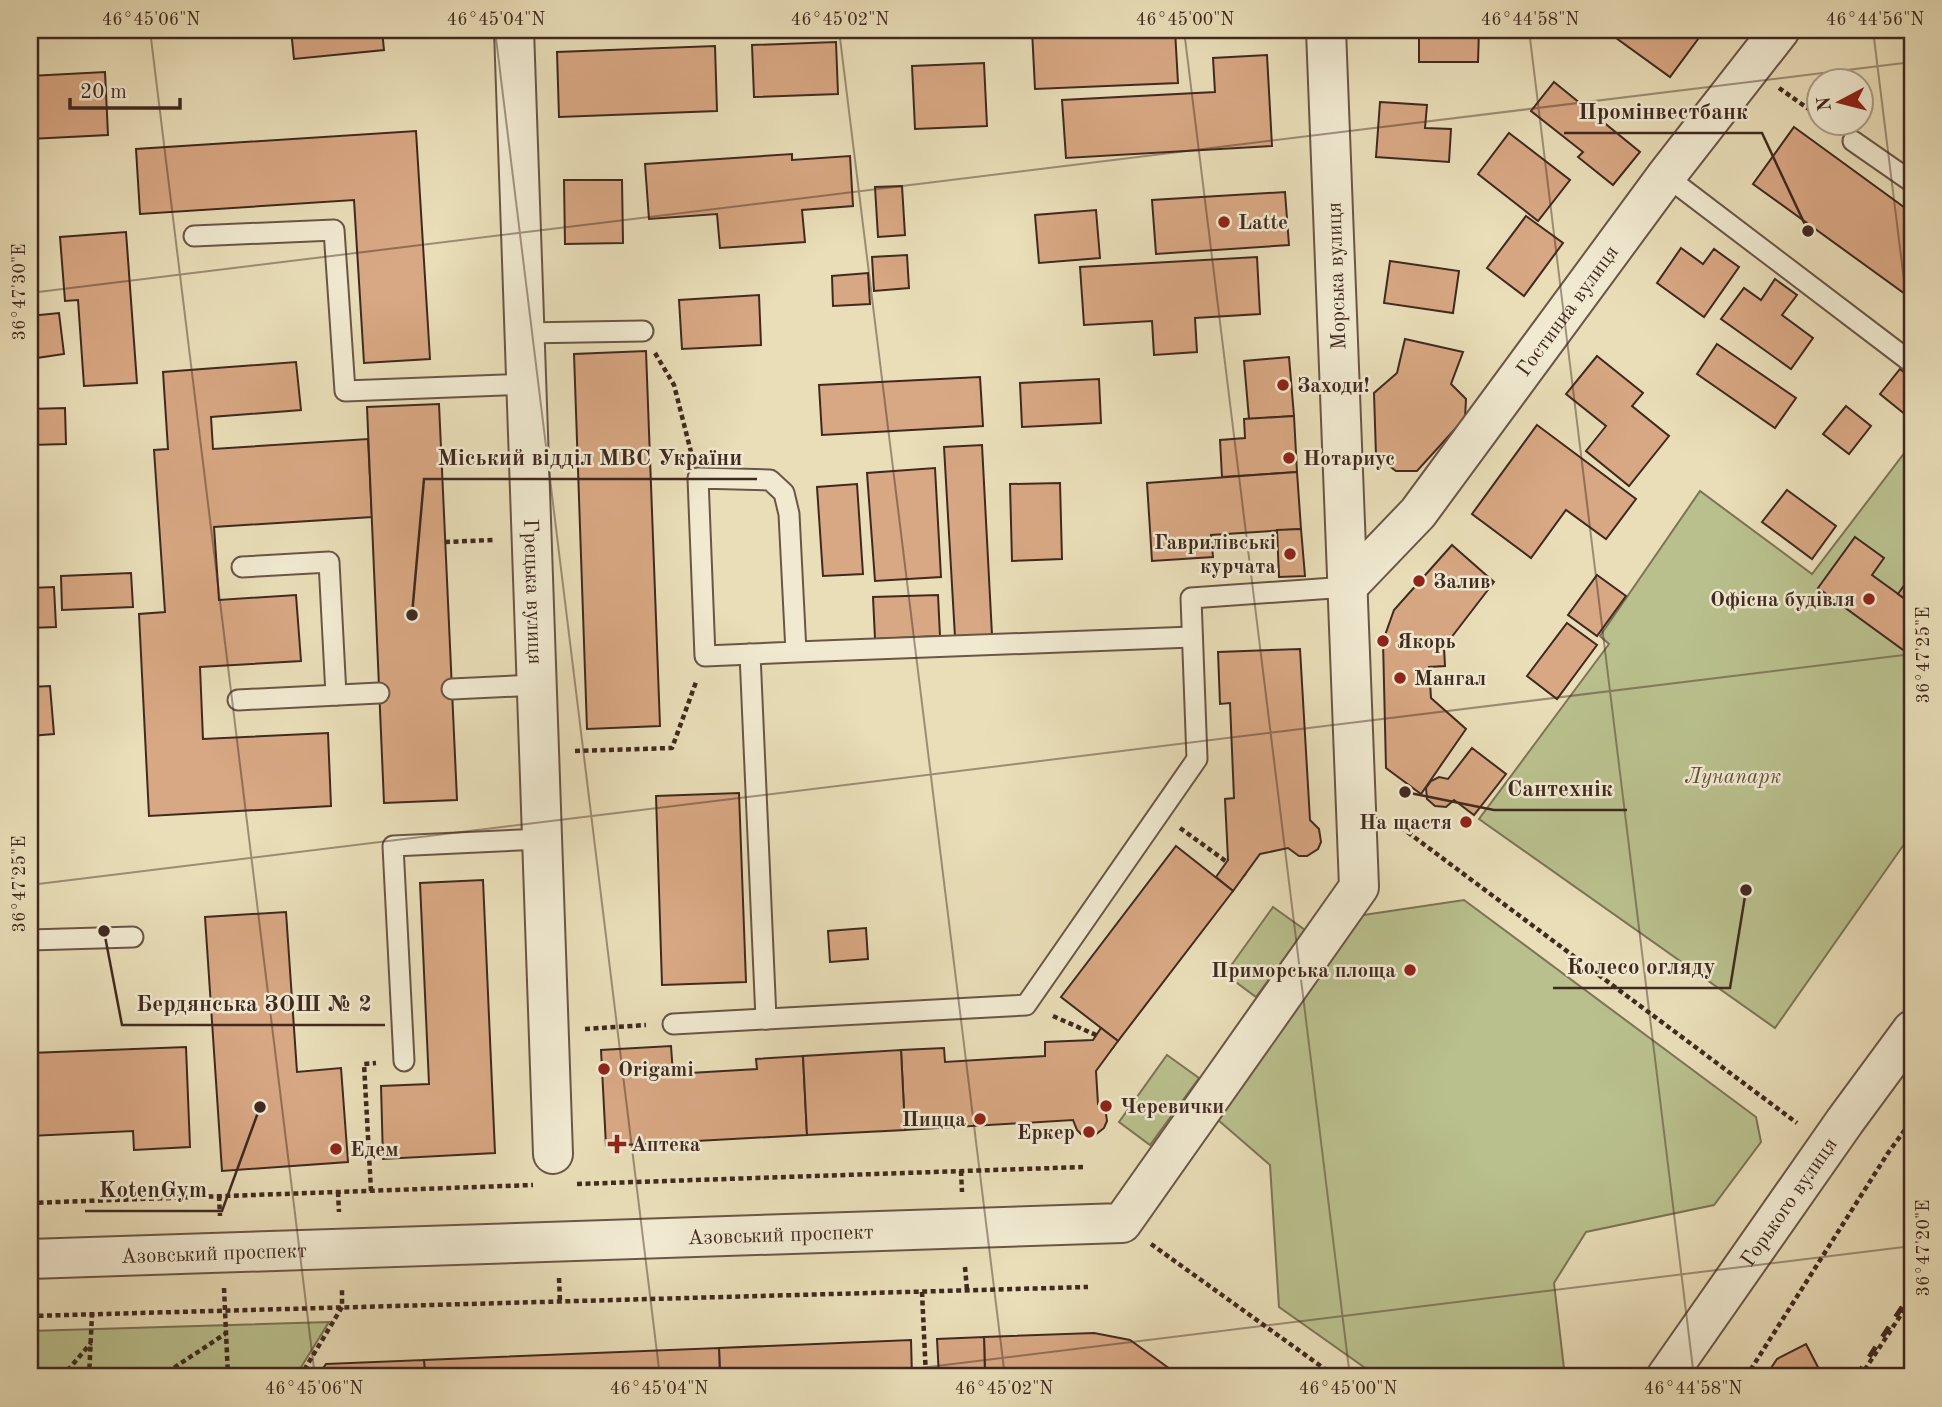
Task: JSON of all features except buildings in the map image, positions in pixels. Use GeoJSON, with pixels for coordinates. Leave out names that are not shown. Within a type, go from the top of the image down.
{"type":"FeatureCollection","features":[{"type":"Feature","properties":{"kind":"street","name":"Грецька вулиця"},"geometry":{"type":"LineString","coordinates":[[514,30],[553,1154]]}},
{"type":"Feature","properties":{"kind":"street","name":"Морська вулиця"},"geometry":{"type":"LineString","coordinates":[[1122,1223],[1359,887],[1326,30]]}},
{"type":"Feature","properties":{"kind":"street","name":"Гостинна вулиця"},"geometry":{"type":"LineString","coordinates":[[1348,597],[1418,513],[1666,176],[1780,30]]}},
{"type":"Feature","properties":{"kind":"street","name":"Горького вулиця"},"geometry":{"type":"LineString","coordinates":[[1666,1377],[1912,1030]]}},
{"type":"Feature","properties":{"kind":"street","name":"Азовський проспект"},"geometry":{"type":"LineString","coordinates":[[30,1259],[1122,1223]]}},
{"type":"Feature","properties":{"kind":"lane"},"geometry":{"type":"LineString","coordinates":[[1853,141],[1912,182]]}},
{"type":"Feature","properties":{"kind":"lane"},"geometry":{"type":"LineString","coordinates":[[1666,176],[1912,363]]}},
{"type":"Feature","properties":{"kind":"lane"},"geometry":{"type":"LineString","coordinates":[[194,236],[334,230],[345,391],[527,384]]}},
{"type":"Feature","properties":{"kind":"lane"},"geometry":{"type":"LineString","coordinates":[[524,333],[643,331]]}},
{"type":"Feature","properties":{"kind":"lane"},"geometry":{"type":"LineString","coordinates":[[796,652],[789,514],[784,493],[770,480],[698,478],[705,656],[1192,637]]}},
{"type":"Feature","properties":{"kind":"lane"},"geometry":{"type":"LineString","coordinates":[[242,566],[329,562],[336,695]]}},
{"type":"Feature","properties":{"kind":"lane"},"geometry":{"type":"LineString","coordinates":[[673,1024],[1027,1005],[1197,759],[1191,598],[1348,597]]}},
{"type":"Feature","properties":{"kind":"lane"},"geometry":{"type":"LineString","coordinates":[[750,654],[766,1019]]}},
{"type":"Feature","properties":{"kind":"lane"},"geometry":{"type":"LineString","coordinates":[[452,689],[537,685]]}},
{"type":"Feature","properties":{"kind":"lane"},"geometry":{"type":"LineString","coordinates":[[238,700],[379,693]]}},
{"type":"Feature","properties":{"kind":"lane"},"geometry":{"type":"LineString","coordinates":[[404,1061],[393,846],[542,839]]}},
{"type":"Feature","properties":{"kind":"lane"},"geometry":{"type":"LineString","coordinates":[[30,940],[133,937]]}},
{"type":"Feature","properties":{"kind":"path"},"geometry":{"type":"LineString","coordinates":[[1750,68],[1806,108]]}},
{"type":"Feature","properties":{"kind":"path"},"geometry":{"type":"LineString","coordinates":[[643,331],[674,385],[698,478]]}},
{"type":"Feature","properties":{"kind":"path"},"geometry":{"type":"LineString","coordinates":[[445,542],[532,539]]}},
{"type":"Feature","properties":{"kind":"path"},"geometry":{"type":"LineString","coordinates":[[540,752],[672,748],[705,656]]}},
{"type":"Feature","properties":{"kind":"path"},"geometry":{"type":"LineString","coordinates":[[1355,794],[1828,1146]]}},
{"type":"Feature","properties":{"kind":"path"},"geometry":{"type":"LineString","coordinates":[[1160,813],[1227,862]]}},
{"type":"Feature","properties":{"kind":"path"},"geometry":{"type":"LineString","coordinates":[[1027,1005],[1096,1035]]}},
{"type":"Feature","properties":{"kind":"path"},"geometry":{"type":"LineString","coordinates":[[549,1031],[673,1024]]}},
{"type":"Feature","properties":{"kind":"path"},"geometry":{"type":"LineString","coordinates":[[371,1191],[364,1064],[404,1061]]}},
{"type":"Feature","properties":{"kind":"path"},"geometry":{"type":"LineString","coordinates":[[1746,1377],[1888,1153],[1912,1120]]}},
{"type":"Feature","properties":{"kind":"path"},"geometry":{"type":"LineString","coordinates":[[1122,1223],[1336,1377]]}},
{"type":"Feature","properties":{"kind":"path"},"geometry":{"type":"LineString","coordinates":[[30,1316],[1088,1287]]}},
{"type":"Feature","properties":{"kind":"path"},"geometry":{"type":"LineString","coordinates":[[922,1292],[926,1377]]}},
{"type":"Feature","properties":{"kind":"path"},"geometry":{"type":"LineString","coordinates":[[1860,1377],[1912,1297]]}},
{"type":"Feature","properties":{"kind":"path"},"geometry":{"type":"LineString","coordinates":[[89,1377],[92,1314]]}},
{"type":"Feature","properties":{"kind":"path"},"geometry":{"type":"LineString","coordinates":[[160,1377],[226,1333]]}},
{"type":"Feature","properties":{"kind":"path"},"geometry":{"type":"LineString","coordinates":[[62,1377],[91,1343]]}},
{"type":"Feature","properties":{"kind":"green space","name":"Лунапарк"},"geometry":{"type":"Polygon","coordinates":[[[1912,443],[1912,833],[1775,1028],[1479,819],[1609,644],[1600,636],[1700,491],[1812,574],[1912,443]]]}},
{"type":"Feature","properties":{"kind":"green space"},"geometry":{"type":"Polygon","coordinates":[[[1464,900],[1756,1117],[1761,1142],[1714,1205],[1586,1232],[1554,1283],[1565,1377],[1378,1377],[1279,1307],[1270,1165],[1217,1119],[1357,916],[1464,900]]]}},
{"type":"Feature","properties":{"kind":"green space"},"geometry":{"type":"Polygon","coordinates":[[[1273,907],[1305,930],[1256,997],[1225,974],[1273,907]]]}},
{"type":"Feature","properties":{"kind":"green space"},"geometry":{"type":"Polygon","coordinates":[[[1167,1055],[1199,1078],[1150,1145],[1119,1122],[1167,1055]]]}},
{"type":"Feature","properties":{"kind":"green space"},"geometry":{"type":"Polygon","coordinates":[[[329,1322],[295,1377],[30,1377],[30,1331],[329,1322]]]}},
{"type":"Feature","properties":{"kind":"railway"},"geometry":{"type":"LineString","coordinates":[[1856,1377],[1912,1292]]}},
{"type":"Feature","properties":{"kind":"place","name":"Latte"},"geometry":{"type":"Point","coordinates":[1224,222]}},
{"type":"Feature","properties":{"kind":"place","name":"Промінвестбанк"},"geometry":{"type":"Point","coordinates":[1808,231]}},
{"type":"Feature","properties":{"kind":"place","name":"Заходи!"},"geometry":{"type":"Point","coordinates":[1283,385]}},
{"type":"Feature","properties":{"kind":"place","name":"Нотариус"},"geometry":{"type":"Point","coordinates":[1289,458]}},
{"type":"Feature","properties":{"kind":"place","name":"Гаврилівські курчата"},"geometry":{"type":"Point","coordinates":[1290,554]}},
{"type":"Feature","properties":{"kind":"place","name":"Залив"},"geometry":{"type":"Point","coordinates":[1419,581]}},
{"type":"Feature","properties":{"kind":"place","name":"Офісна будівля"},"geometry":{"type":"Point","coordinates":[1869,599]}},
{"type":"Feature","properties":{"kind":"place","name":"Міський відділ МВС України"},"geometry":{"type":"Point","coordinates":[412,615]}},
{"type":"Feature","properties":{"kind":"place","name":"Якорь"},"geometry":{"type":"Point","coordinates":[1383,641]}},
{"type":"Feature","properties":{"kind":"place","name":"Мангал"},"geometry":{"type":"Point","coordinates":[1400,678]}},
{"type":"Feature","properties":{"kind":"place","name":"Сантехнік"},"geometry":{"type":"Point","coordinates":[1405,792]}},
{"type":"Feature","properties":{"kind":"place","name":"На щастя"},"geometry":{"type":"Point","coordinates":[1466,822]}},
{"type":"Feature","properties":{"kind":"place","name":"Колесо огляду"},"geometry":{"type":"Point","coordinates":[1746,890]}},
{"type":"Feature","properties":{"kind":"place","name":"Бердянська ЗОШ № 2"},"geometry":{"type":"Point","coordinates":[104,931]}},
{"type":"Feature","properties":{"kind":"place","name":"Приморська площа"},"geometry":{"type":"Point","coordinates":[1410,970]}},
{"type":"Feature","properties":{"kind":"place","name":"Origami"},"geometry":{"type":"Point","coordinates":[604,1069]}},
{"type":"Feature","properties":{"kind":"place","name":"Черевички"},"geometry":{"type":"Point","coordinates":[1106,1106]}},
{"type":"Feature","properties":{"kind":"place","name":"KotenGym"},"geometry":{"type":"Point","coordinates":[260,1107]}},
{"type":"Feature","properties":{"kind":"place","name":"Пицца"},"geometry":{"type":"Point","coordinates":[980,1119]}},
{"type":"Feature","properties":{"kind":"place","name":"Еркер"},"geometry":{"type":"Point","coordinates":[1089,1132]}},
{"type":"Feature","properties":{"kind":"place","name":"Аптека"},"geometry":{"type":"Point","coordinates":[617,1144]}},
{"type":"Feature","properties":{"kind":"place","name":"Едем"},"geometry":{"type":"Point","coordinates":[336,1149]}}]}
